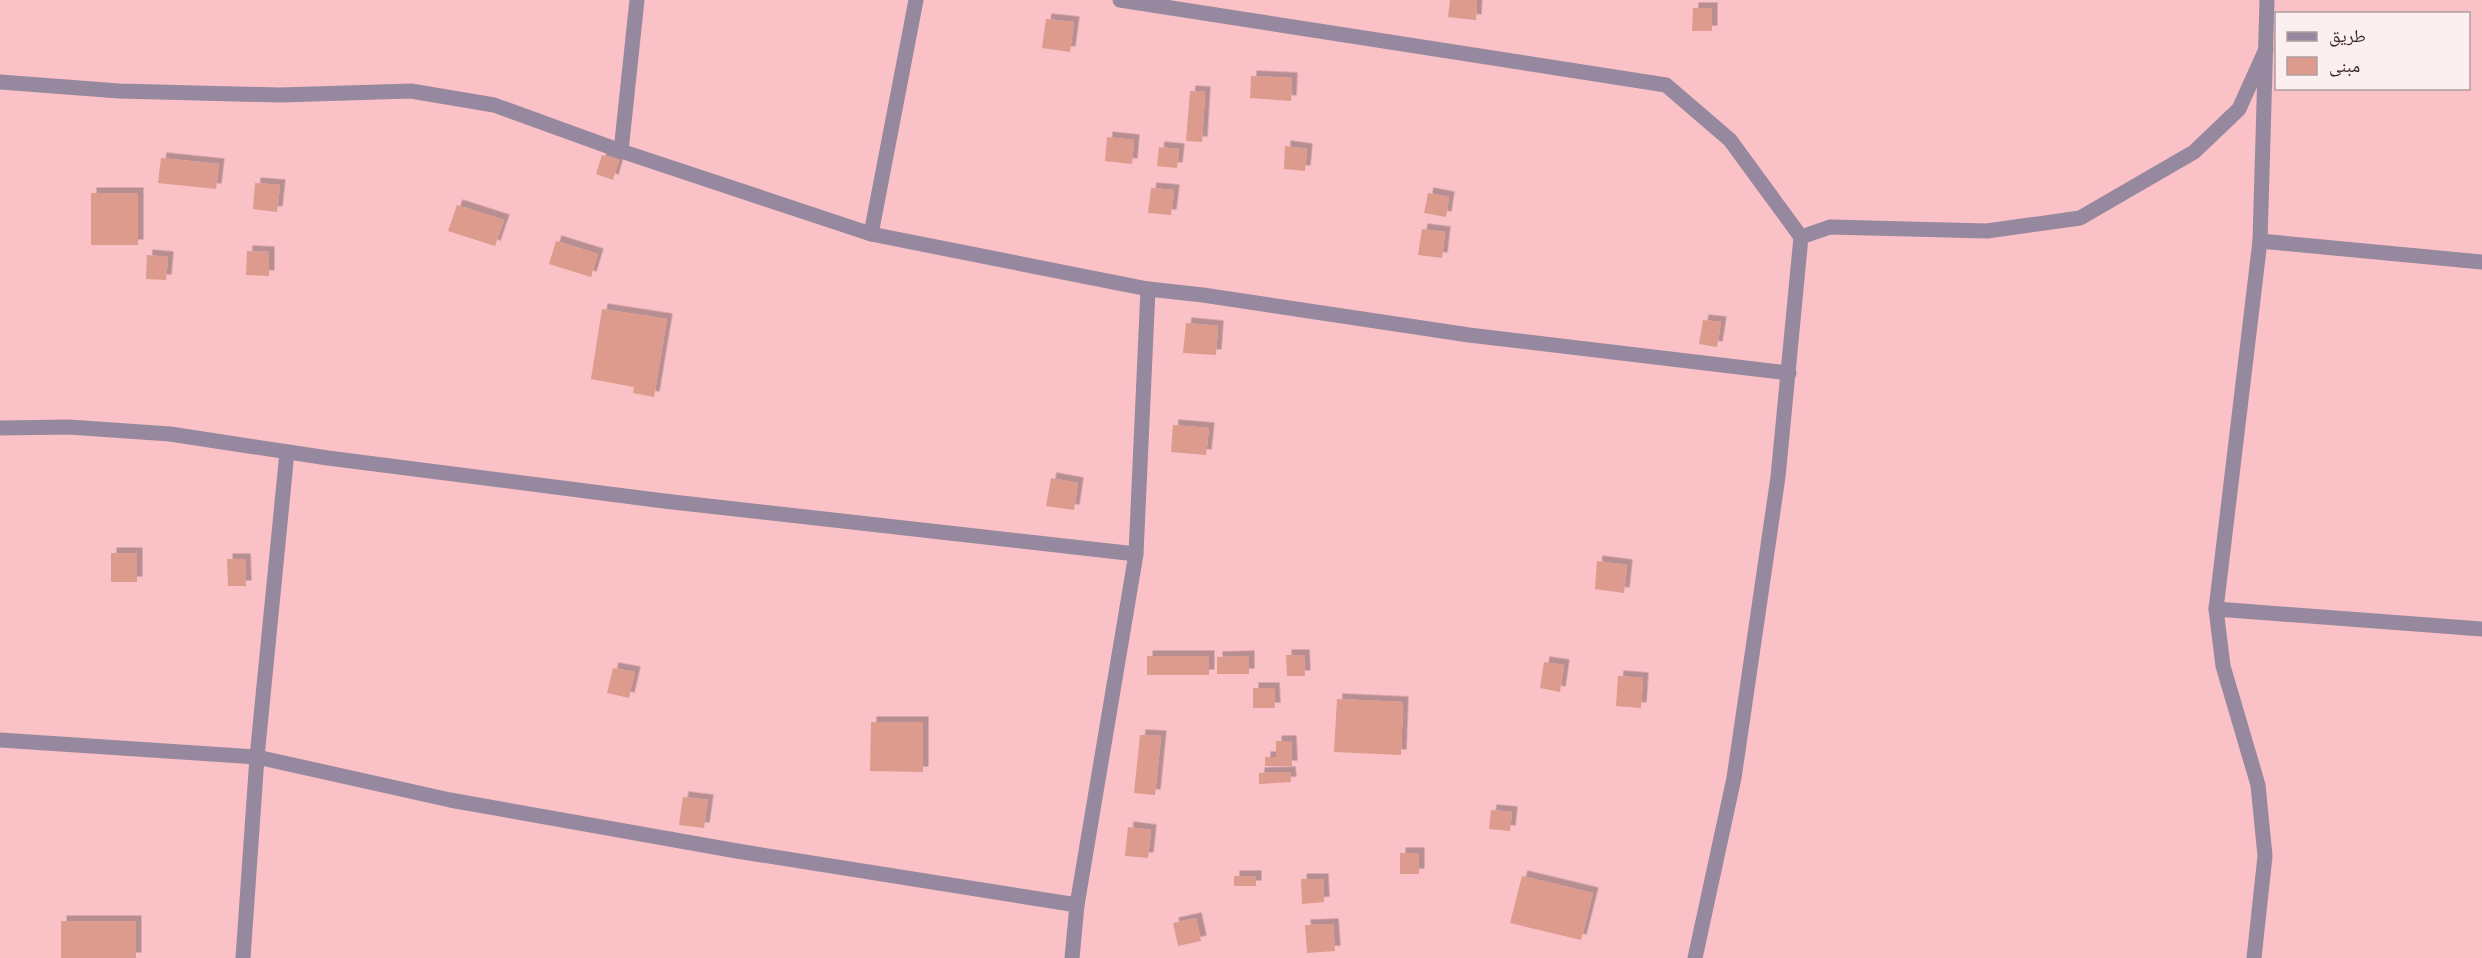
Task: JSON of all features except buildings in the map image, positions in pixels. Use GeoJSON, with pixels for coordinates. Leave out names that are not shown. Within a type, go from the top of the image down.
{"type":"FeatureCollection","features":[{"type":"Feature","properties":{"kind":"street"},"geometry":{"type":"LineString","coordinates":[[621,151],[638,0]]}},
{"type":"Feature","properties":{"kind":"street"},"geometry":{"type":"LineString","coordinates":[[871,234],[916,0]]}},
{"type":"Feature","properties":{"kind":"street"},"geometry":{"type":"LineString","coordinates":[[1120,0],[1666,85],[1730,140],[1802,237],[1779,477],[1734,778],[1695,958]]}},
{"type":"Feature","properties":{"kind":"street"},"geometry":{"type":"LineString","coordinates":[[2254,958],[2265,856],[2258,785],[2223,666],[2216,609],[2260,241],[2267,0]]}},
{"type":"Feature","properties":{"kind":"street"},"geometry":{"type":"LineString","coordinates":[[1802,237],[1830,227],[1987,231],[2080,218],[2194,152],[2239,110],[2266,49]]}},
{"type":"Feature","properties":{"kind":"street"},"geometry":{"type":"LineString","coordinates":[[0,82],[130,92],[280,95],[411,91],[494,105],[621,151],[871,234],[1148,289],[1203,295],[1469,335],[1789,373]]}},
{"type":"Feature","properties":{"kind":"street"},"geometry":{"type":"LineString","coordinates":[[2260,241],[2482,262]]}},
{"type":"Feature","properties":{"kind":"street"},"geometry":{"type":"LineString","coordinates":[[1072,958],[1077,905],[1136,554],[1148,289]]}},
{"type":"Feature","properties":{"kind":"street"},"geometry":{"type":"LineString","coordinates":[[0,428],[69,428],[170,434],[287,452],[664,501],[1136,554]]}},
{"type":"Feature","properties":{"kind":"street"},"geometry":{"type":"LineString","coordinates":[[243,958],[258,757],[287,452]]}},
{"type":"Feature","properties":{"kind":"street"},"geometry":{"type":"LineString","coordinates":[[2216,609],[2481,628]]}},
{"type":"Feature","properties":{"kind":"street"},"geometry":{"type":"LineString","coordinates":[[0,740],[258,757],[462,802],[737,851],[1077,905]]}}]}
